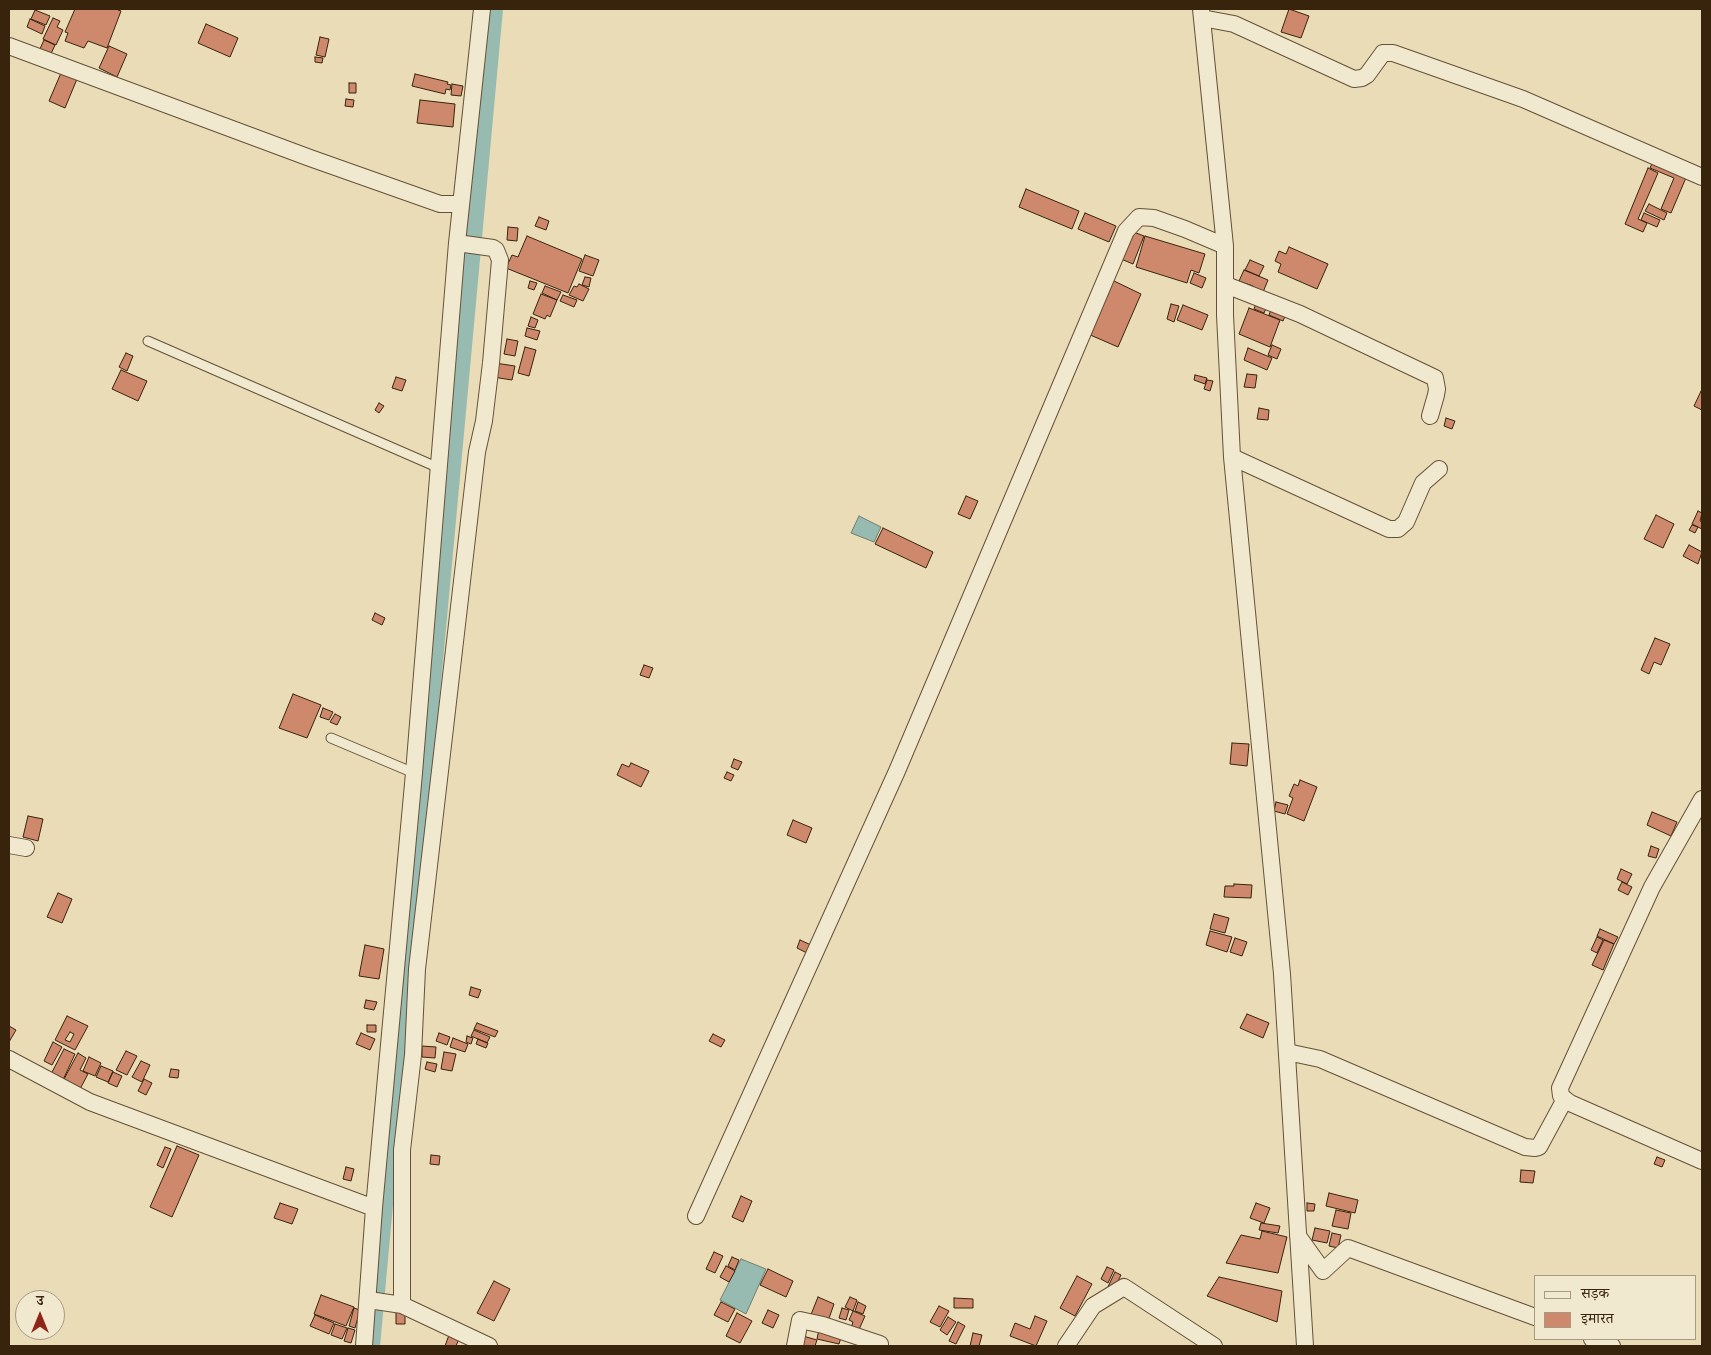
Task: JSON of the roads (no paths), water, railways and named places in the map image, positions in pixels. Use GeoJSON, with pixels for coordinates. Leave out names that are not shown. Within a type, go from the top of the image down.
{"type":"FeatureCollection","features":[{"type":"Feature","properties":{"kind":"street"},"geometry":{"type":"LineString","coordinates":[[364,1346],[371,1301],[374,1208],[414,774],[439,468],[464,244],[461,204],[482,9]]}},
{"type":"Feature","properties":{"kind":"street"},"geometry":{"type":"LineString","coordinates":[[1305,1346],[1282,974],[1232,457],[1225,316],[1225,246],[1201,14],[1234,24],[1354,79],[1367,75],[1383,53],[1393,53],[1523,99],[1702,177]]}},
{"type":"Feature","properties":{"kind":"street"},"geometry":{"type":"LineString","coordinates":[[9,46],[310,158],[440,204],[461,204]]}},
{"type":"Feature","properties":{"kind":"street"},"geometry":{"type":"LineString","coordinates":[[696,1216],[897,771],[1126,231],[1139,217],[1154,218],[1185,228],[1225,246]]}},
{"type":"Feature","properties":{"kind":"street"},"geometry":{"type":"LineString","coordinates":[[400,1305],[402,1150],[413,1056],[417,969],[477,452],[484,422],[491,363],[500,260],[496,250],[493,248],[464,244]]}},
{"type":"Feature","properties":{"kind":"street"},"geometry":{"type":"LineString","coordinates":[[1226,285],[1300,314],[1435,378],[1437,389],[1430,416]]}},
{"type":"Feature","properties":{"kind":"street"},"geometry":{"type":"LineString","coordinates":[[1232,457],[1389,529],[1398,529],[1406,522],[1423,483],[1438,469]]}},
{"type":"Feature","properties":{"kind":"street"},"geometry":{"type":"LineString","coordinates":[[1702,799],[1652,887],[1561,1083],[1560,1093],[1570,1103],[1702,1161]]}},
{"type":"Feature","properties":{"kind":"street"},"geometry":{"type":"LineString","coordinates":[[9,845],[26,848]]}},
{"type":"Feature","properties":{"kind":"street"},"geometry":{"type":"LineString","coordinates":[[1287,1052],[1320,1059],[1525,1147],[1539,1147],[1564,1099]]}},
{"type":"Feature","properties":{"kind":"street"},"geometry":{"type":"LineString","coordinates":[[9,1059],[90,1102],[374,1208]]}},
{"type":"Feature","properties":{"kind":"street"},"geometry":{"type":"LineString","coordinates":[[1298,1236],[1323,1271],[1348,1248],[1534,1317]]}},
{"type":"Feature","properties":{"kind":"street"},"geometry":{"type":"LineString","coordinates":[[1066,1346],[1093,1306],[1124,1287],[1214,1346]]}},
{"type":"Feature","properties":{"kind":"street"},"geometry":{"type":"LineString","coordinates":[[371,1301],[400,1305],[489,1346]]}},
{"type":"Feature","properties":{"kind":"street"},"geometry":{"type":"LineString","coordinates":[[795,1346],[800,1320],[823,1325],[880,1344]]}},
{"type":"Feature","properties":{"kind":"street"},"geometry":{"type":"LineString","coordinates":[[1595,1340],[1612,1346]]}},
{"type":"Feature","properties":{"kind":"lane"},"geometry":{"type":"LineString","coordinates":[[148,341],[439,468]]}},
{"type":"Feature","properties":{"kind":"lane"},"geometry":{"type":"LineString","coordinates":[[331,738],[414,774]]}},
{"type":"Feature","properties":{"kind":"water"},"geometry":{"type":"Polygon","coordinates":[[[859,516],[881,527],[874,542],[851,533],[859,516]]]}},
{"type":"Feature","properties":{"kind":"water"},"geometry":{"type":"Polygon","coordinates":[[[741,1259],[766,1269],[746,1314],[720,1300],[741,1259]]]}},
{"type":"Feature","properties":{"kind":"waterway"},"geometry":{"type":"LineString","coordinates":[[372,1346],[495,9]]}}]}
